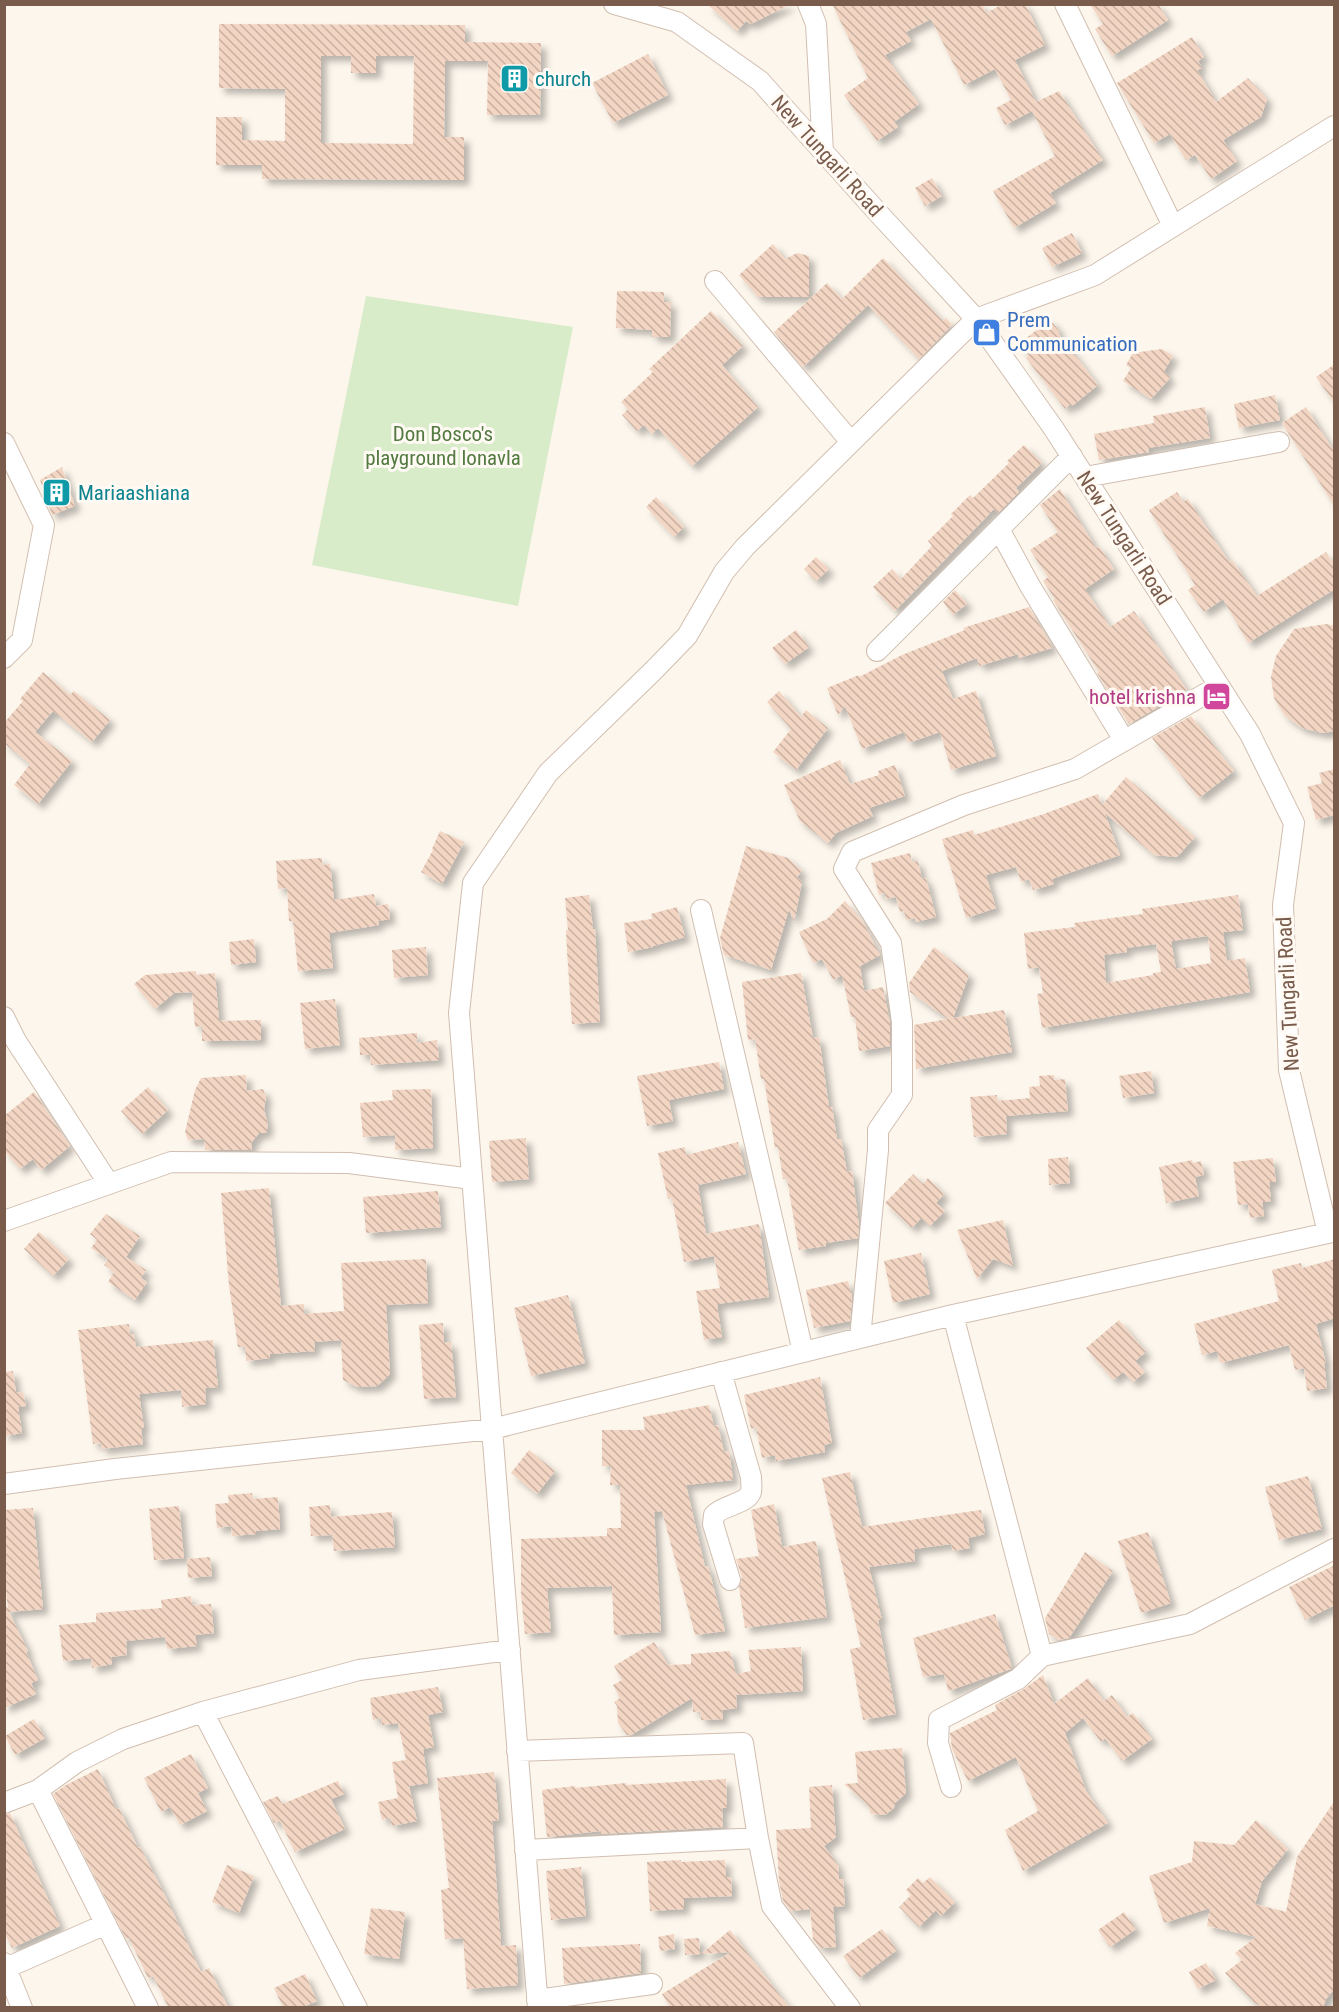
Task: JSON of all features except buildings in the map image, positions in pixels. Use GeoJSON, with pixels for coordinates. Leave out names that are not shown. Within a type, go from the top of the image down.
{"type":"FeatureCollection","features":[{"type":"Feature","properties":{"kind":"street","name":"New Tungarli Road"},"geometry":{"type":"LineString","coordinates":[[614,4],[677,22],[760,81],[976,319],[1072,456],[1250,734],[1294,823],[1284,905],[1289,1070],[1331,1233]]}},
{"type":"Feature","properties":{"kind":"street"},"geometry":{"type":"LineString","coordinates":[[808,4],[816,24],[823,152]]}},
{"type":"Feature","properties":{"kind":"street"},"geometry":{"type":"LineString","coordinates":[[1065,4],[1173,226]]}},
{"type":"Feature","properties":{"kind":"street"},"geometry":{"type":"LineString","coordinates":[[652,1984],[537,2004],[459,1013],[473,882],[548,773],[687,636],[724,572],[745,547],[976,319],[1095,275],[1335,126]]}},
{"type":"Feature","properties":{"kind":"street"},"geometry":{"type":"LineString","coordinates":[[715,281],[851,442]]}},
{"type":"Feature","properties":{"kind":"street"},"geometry":{"type":"LineString","coordinates":[[1085,477],[1279,442]]}},
{"type":"Feature","properties":{"kind":"street"},"geometry":{"type":"LineString","coordinates":[[4,443],[44,525],[22,640],[4,658]]}},
{"type":"Feature","properties":{"kind":"street"},"geometry":{"type":"LineString","coordinates":[[877,651],[1072,456]]}},
{"type":"Feature","properties":{"kind":"street"},"geometry":{"type":"LineString","coordinates":[[999,529],[1030,586],[1124,740]]}},
{"type":"Feature","properties":{"kind":"street"},"geometry":{"type":"LineString","coordinates":[[860,1338],[878,1130],[902,1095],[902,1022],[891,943],[844,869],[852,852],[964,805],[1075,769],[1219,686]]}},
{"type":"Feature","properties":{"kind":"street"},"geometry":{"type":"LineString","coordinates":[[701,910],[803,1352]]}},
{"type":"Feature","properties":{"kind":"street"},"geometry":{"type":"LineString","coordinates":[[4,1017],[16,1041],[109,1184]]}},
{"type":"Feature","properties":{"kind":"street"},"geometry":{"type":"LineString","coordinates":[[4,1221],[171,1162],[349,1163],[472,1179]]}},
{"type":"Feature","properties":{"kind":"street"},"geometry":{"type":"LineString","coordinates":[[4,1484],[115,1469],[492,1429],[953,1315],[1331,1233]]}},
{"type":"Feature","properties":{"kind":"street"},"geometry":{"type":"LineString","coordinates":[[953,1315],[1042,1656]]}},
{"type":"Feature","properties":{"kind":"street"},"geometry":{"type":"LineString","coordinates":[[721,1372],[751,1477],[751,1492],[747,1499],[725,1507],[714,1515],[713,1524],[730,1580]]}},
{"type":"Feature","properties":{"kind":"street"},"geometry":{"type":"LineString","coordinates":[[951,1787],[938,1743],[939,1720],[1018,1679],[1042,1656],[1190,1624],[1335,1549]]}},
{"type":"Feature","properties":{"kind":"street"},"geometry":{"type":"LineString","coordinates":[[4,1803],[38,1790],[77,1761],[123,1739],[202,1712],[359,1670],[510,1650]]}},
{"type":"Feature","properties":{"kind":"street"},"geometry":{"type":"LineString","coordinates":[[202,1712],[357,2007]]}},
{"type":"Feature","properties":{"kind":"street"},"geometry":{"type":"LineString","coordinates":[[518,1750],[743,1743],[771,1906],[850,2007]]}},
{"type":"Feature","properties":{"kind":"street"},"geometry":{"type":"LineString","coordinates":[[38,1790],[148,2007]]}},
{"type":"Feature","properties":{"kind":"street"},"geometry":{"type":"LineString","coordinates":[[525,1850],[758,1838]]}},
{"type":"Feature","properties":{"kind":"street"},"geometry":{"type":"LineString","coordinates":[[22,2007],[5,1965],[106,1924]]}},
{"type":"Feature","properties":{"kind":"green space","name":"Don Bosco's playground lonavla"},"geometry":{"type":"Polygon","coordinates":[[[366,296],[573,327],[518,606],[312,565],[366,296]]]}},
{"type":"Feature","properties":{"kind":"place","name":"church"},"geometry":{"type":"Point","coordinates":[514,79]}},
{"type":"Feature","properties":{"kind":"place","name":"Prem Communication"},"geometry":{"type":"Point","coordinates":[986,332]}},
{"type":"Feature","properties":{"kind":"place","name":"Mariaashiana"},"geometry":{"type":"Point","coordinates":[57,493]}},
{"type":"Feature","properties":{"kind":"place","name":"hotel krishna"},"geometry":{"type":"Point","coordinates":[1217,697]}}]}
